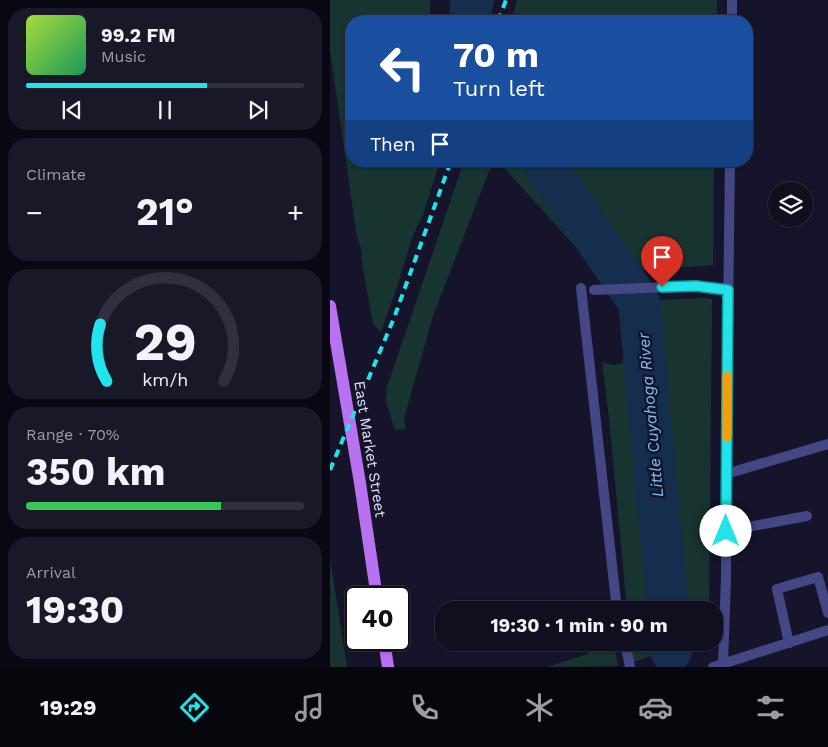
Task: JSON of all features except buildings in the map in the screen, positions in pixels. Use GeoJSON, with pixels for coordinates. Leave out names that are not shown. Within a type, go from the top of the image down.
{"type":"FeatureCollection","features":[{"type":"Feature","properties":{"kind":"main road","name":"East Market Street"},"geometry":{"type":"LineString","coordinates":[[330,306],[375,586]]}},
{"type":"Feature","properties":{"kind":"main road"},"geometry":{"type":"LineString","coordinates":[[386,651],[388,667]]}},
{"type":"Feature","properties":{"kind":"street"},"geometry":{"type":"LineString","coordinates":[[732,0],[732,15]]}},
{"type":"Feature","properties":{"kind":"street"},"geometry":{"type":"LineString","coordinates":[[730,167],[726,531],[718,665],[828,630]]}},
{"type":"Feature","properties":{"kind":"street"},"geometry":{"type":"LineString","coordinates":[[594,290],[696,286],[728,290]]}},
{"type":"Feature","properties":{"kind":"street"},"geometry":{"type":"LineString","coordinates":[[580,288],[617,601]]}},
{"type":"Feature","properties":{"kind":"street"},"geometry":{"type":"LineString","coordinates":[[726,474],[828,444]]}},
{"type":"Feature","properties":{"kind":"street"},"geometry":{"type":"LineString","coordinates":[[726,531],[807,516]]}},
{"type":"Feature","properties":{"kind":"street"},"geometry":{"type":"LineString","coordinates":[[789,643],[777,589],[818,577],[828,613]]}},
{"type":"Feature","properties":{"kind":"street"},"geometry":{"type":"LineString","coordinates":[[627,651],[630,667]]}},
{"type":"Feature","properties":{"kind":"green space"},"geometry":{"type":"Polygon","coordinates":[[[330,0],[430,0],[430,15],[345,15],[345,154],[330,50],[330,0]]]}},
{"type":"Feature","properties":{"kind":"green space"},"geometry":{"type":"Polygon","coordinates":[[[517,0],[717,0],[717,15],[513,15],[517,0]]]}},
{"type":"Feature","properties":{"kind":"green space"},"geometry":{"type":"Polygon","coordinates":[[[347,167],[438,167],[381,332],[373,324],[361,248],[357,238],[347,167]]]}},
{"type":"Feature","properties":{"kind":"green space"},"geometry":{"type":"Polygon","coordinates":[[[462,167],[491,167],[433,316],[404,418],[406,429],[395,430],[386,402],[387,387],[462,167]]]}},
{"type":"Feature","properties":{"kind":"green space"},"geometry":{"type":"Polygon","coordinates":[[[503,167],[534,167],[565,204],[596,258],[610,271],[591,269],[591,264],[503,167]]]}},
{"type":"Feature","properties":{"kind":"green space"},"geometry":{"type":"Polygon","coordinates":[[[560,167],[714,167],[713,265],[632,271],[560,167]]]}},
{"type":"Feature","properties":{"kind":"green space"},"geometry":{"type":"Polygon","coordinates":[[[712,299],[709,601],[687,601],[655,300],[712,299]]]}},
{"type":"Feature","properties":{"kind":"green space"},"geometry":{"type":"Polygon","coordinates":[[[629,351],[634,359],[638,457],[656,601],[626,601],[602,362],[614,365],[622,363],[629,351]]]}},
{"type":"Feature","properties":{"kind":"green space"},"geometry":{"type":"Polygon","coordinates":[[[330,558],[347,667],[330,667],[330,558]]]}},
{"type":"Feature","properties":{"kind":"green space"},"geometry":{"type":"Polygon","coordinates":[[[588,651],[615,651],[618,666],[547,667],[588,654],[588,651]]]}},
{"type":"Feature","properties":{"kind":"green space"},"geometry":{"type":"Polygon","coordinates":[[[631,651],[660,651],[660,653],[633,662],[631,651]]]}},
{"type":"Feature","properties":{"kind":"waterway","name":"Little Cuyahoga River"},"geometry":{"type":"LineString","coordinates":[[470,15],[473,0]]}},
{"type":"Feature","properties":{"kind":"waterway","name":"Little Cuyahoga River"},"geometry":{"type":"LineString","coordinates":[[546,167],[639,302],[667,601]]}},
{"type":"Feature","properties":{"kind":"railway"},"geometry":{"type":"LineString","coordinates":[[500,15],[506,0]]}},
{"type":"Feature","properties":{"kind":"railway"},"geometry":{"type":"LineString","coordinates":[[330,470],[394,318],[449,167]]}},
{"type":"Feature","properties":{"kind":"slow traffic"},"geometry":{"type":"LineString","coordinates":[[727,376],[727,437]]}},
{"type":"Feature","properties":{"kind":"route"},"geometry":{"type":"LineString","coordinates":[[662,287],[696,286],[728,290],[726,531]]}}]}
